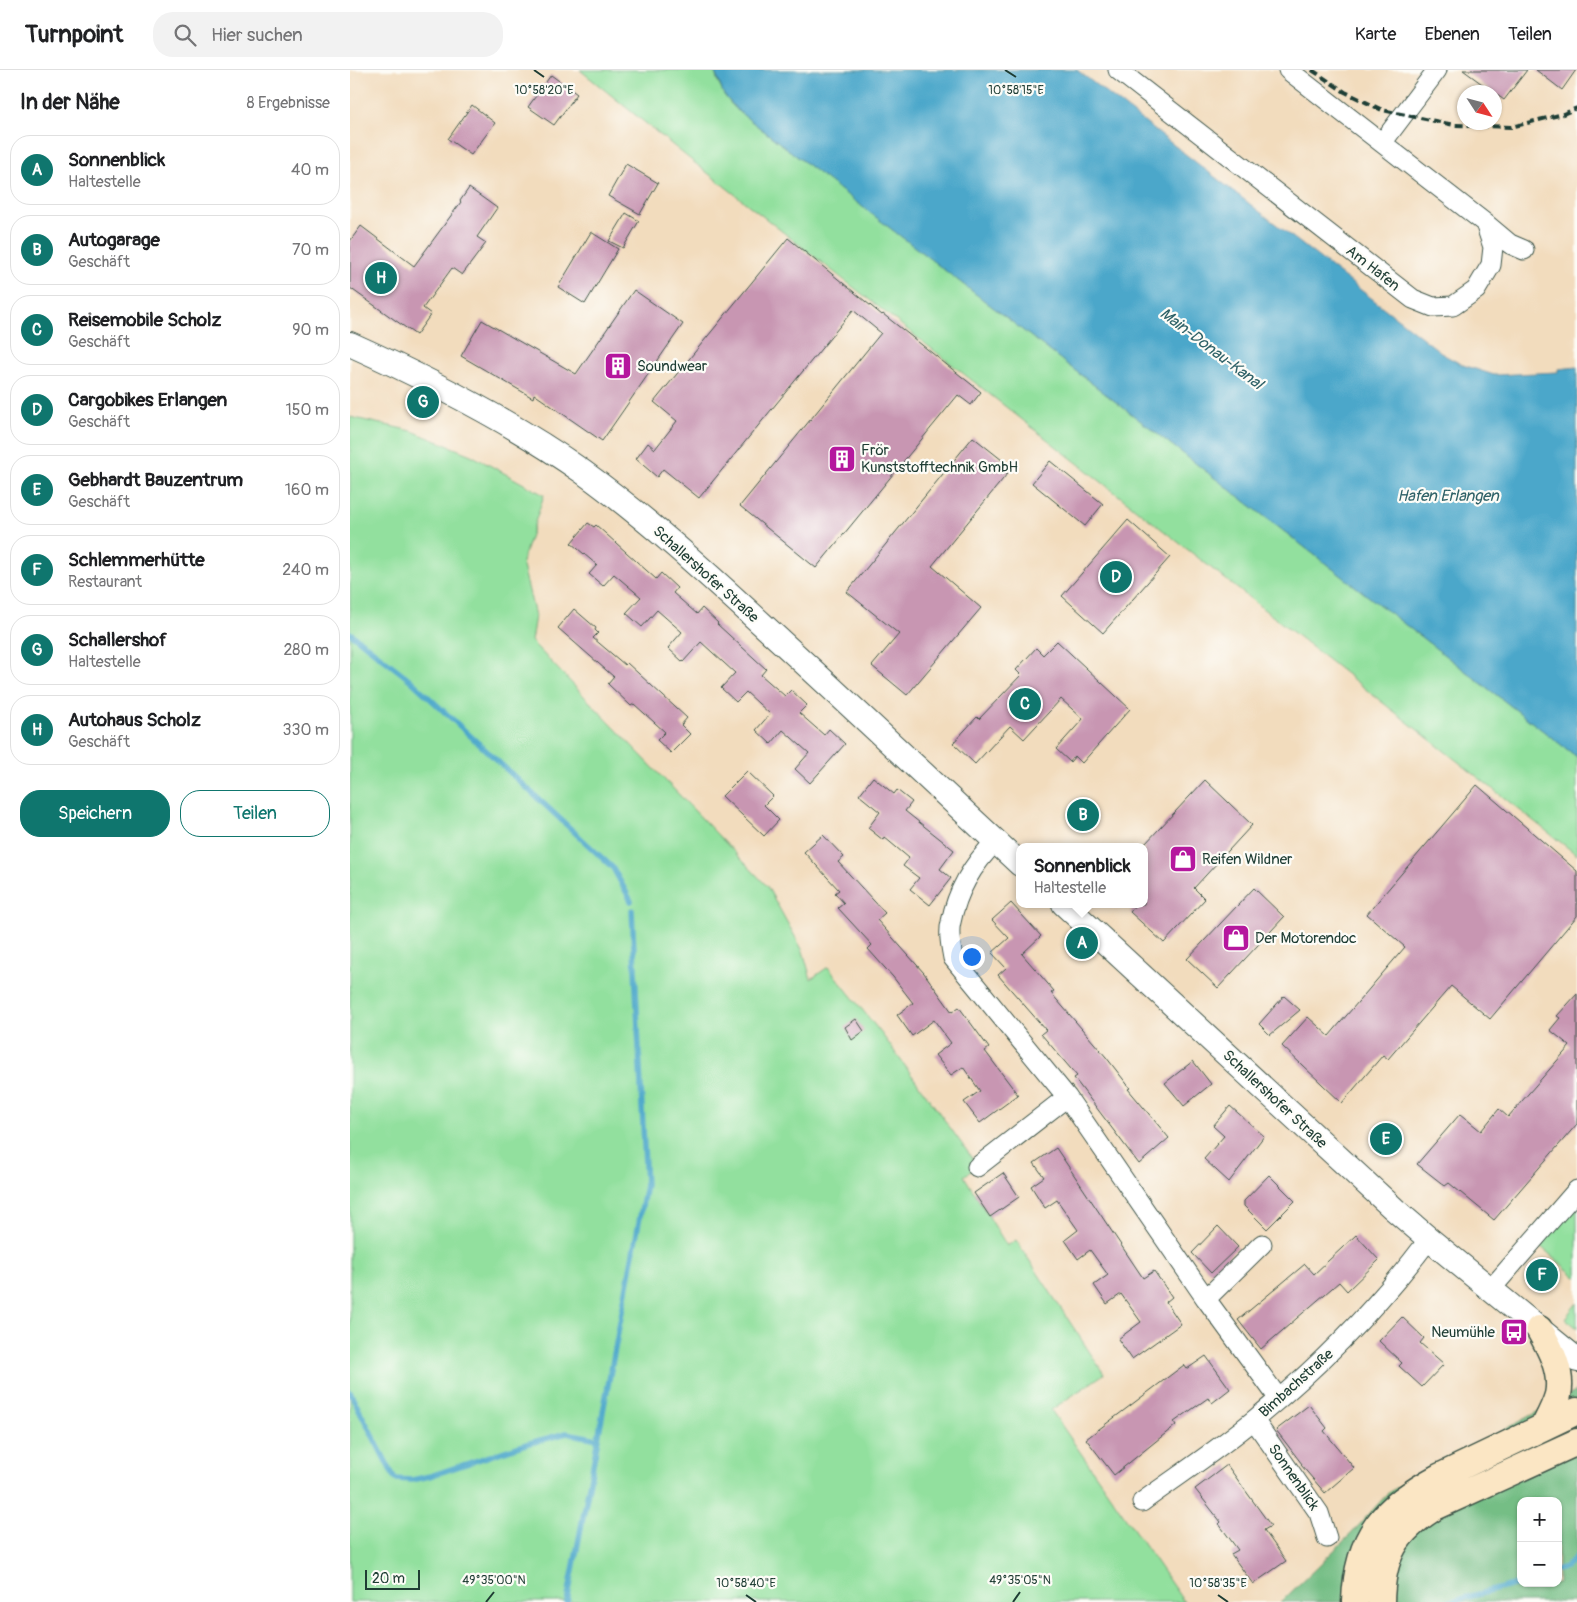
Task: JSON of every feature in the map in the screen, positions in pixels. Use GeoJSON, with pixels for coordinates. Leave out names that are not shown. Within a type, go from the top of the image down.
{"type":"FeatureCollection","features":[{"type":"Feature","properties":{"kind":"main road"},"geometry":{"type":"LineString","coordinates":[[1539,1329],[1554,1357],[1559,1386],[1555,1404],[1544,1427]]}},
{"type":"Feature","properties":{"kind":"main road"},"geometry":{"type":"LineString","coordinates":[[1355,1602],[1358,1573],[1368,1538],[1379,1522],[1396,1505],[1416,1490],[1439,1477],[1577,1412]]}},
{"type":"Feature","properties":{"kind":"main road"},"geometry":{"type":"LineString","coordinates":[[1380,1602],[1384,1567],[1394,1544],[1405,1529],[1421,1516],[1435,1507],[1577,1442]]}},
{"type":"Feature","properties":{"kind":"street","name":"Am Hafen"},"geometry":{"type":"LineString","coordinates":[[1118,70],[1413,299],[1433,306],[1452,306],[1476,290],[1491,265],[1493,247],[1486,223]]}},
{"type":"Feature","properties":{"kind":"street"},"geometry":{"type":"LineString","coordinates":[[1288,70],[1486,223],[1510,244],[1524,250]]}},
{"type":"Feature","properties":{"kind":"street"},"geometry":{"type":"LineString","coordinates":[[1382,143],[1437,70]]}},
{"type":"Feature","properties":{"kind":"street","name":"Schallershofer Straße"},"geometry":{"type":"LineString","coordinates":[[350,344],[490,414],[527,435],[609,491],[694,561],[1016,860]]}},
{"type":"Feature","properties":{"kind":"street"},"geometry":{"type":"LineString","coordinates":[[996,841],[970,871],[955,908],[950,924],[953,958],[1067,1097],[1206,1299],[1278,1399]]}},
{"type":"Feature","properties":{"kind":"street","name":"Schallershofer Straße"},"geometry":{"type":"LineString","coordinates":[[1068,908],[1429,1240],[1577,1360]]}},
{"type":"Feature","properties":{"kind":"street"},"geometry":{"type":"LineString","coordinates":[[977,1167],[1067,1097]]}},
{"type":"Feature","properties":{"kind":"street"},"geometry":{"type":"LineString","coordinates":[[1490,1289],[1577,1190]]}},
{"type":"Feature","properties":{"kind":"street","name":"Bimbachstraße"},"geometry":{"type":"LineString","coordinates":[[1142,1502],[1254,1420],[1335,1348],[1369,1314],[1429,1240]]}},
{"type":"Feature","properties":{"kind":"street"},"geometry":{"type":"LineString","coordinates":[[1206,1299],[1262,1244]]}},
{"type":"Feature","properties":{"kind":"street","name":"Sonnenblick"},"geometry":{"type":"LineString","coordinates":[[1254,1420],[1319,1513],[1328,1538]]}},
{"type":"Feature","properties":{"kind":"green space"},"geometry":{"type":"Polygon","coordinates":[[[580,70],[714,70],[723,92],[738,111],[1577,757],[1577,855],[686,156],[580,70]]]}},
{"type":"Feature","properties":{"kind":"green space"},"geometry":{"type":"Polygon","coordinates":[[[350,417],[412,431],[471,455],[544,495],[522,562],[535,616],[531,641],[767,886],[803,951],[811,979],[828,967],[881,1033],[978,1166],[964,1176],[1007,1246],[1016,1240],[1104,1374],[1051,1410],[1184,1602],[350,1602],[350,417]]]}},
{"type":"Feature","properties":{"kind":"green space"},"geometry":{"type":"Polygon","coordinates":[[[1577,1201],[1577,1278],[1539,1245],[1577,1201]]]}},
{"type":"Feature","properties":{"kind":"green space"},"geometry":{"type":"Polygon","coordinates":[[[1577,1303],[1577,1328],[1565,1318],[1577,1303]]]}},
{"type":"Feature","properties":{"kind":"green space"},"geometry":{"type":"Polygon","coordinates":[[[1577,1391],[1577,1602],[1281,1602],[1352,1533],[1389,1492],[1577,1391]]]}},
{"type":"Feature","properties":{"kind":"water","name":"Hafen Erlangen"},"geometry":{"type":"Polygon","coordinates":[[[714,70],[1077,70],[1446,356],[1463,365],[1494,375],[1558,372],[1558,369],[1577,367],[1577,757],[738,111],[724,95],[714,70]]]}},
{"type":"Feature","properties":{"kind":"building"},"geometry":{"type":"Polygon","coordinates":[[[1463,70],[1527,70],[1504,100],[1502,99],[1502,85],[1484,85],[1463,70]]]}},
{"type":"Feature","properties":{"kind":"building"},"geometry":{"type":"Polygon","coordinates":[[[1536,70],[1576,70],[1562,90],[1536,70]]]}},
{"type":"Feature","properties":{"kind":"building"},"geometry":{"type":"Polygon","coordinates":[[[551,75],[577,94],[554,125],[528,107],[551,75]]]}},
{"type":"Feature","properties":{"kind":"building"},"geometry":{"type":"Polygon","coordinates":[[[472,105],[495,123],[471,155],[448,139],[472,105]]]}},
{"type":"Feature","properties":{"kind":"building"},"geometry":{"type":"Polygon","coordinates":[[[626,164],[658,183],[640,214],[608,196],[626,164]]]}},
{"type":"Feature","properties":{"kind":"building"},"geometry":{"type":"Polygon","coordinates":[[[469,188],[497,208],[477,237],[486,243],[462,275],[452,268],[423,308],[431,314],[416,335],[350,288],[350,241],[361,226],[414,266],[461,202],[469,188]]]}},
{"type":"Feature","properties":{"kind":"building"},"geometry":{"type":"Polygon","coordinates":[[[626,213],[639,221],[623,248],[609,241],[626,213]]]}},
{"type":"Feature","properties":{"kind":"building"},"geometry":{"type":"Polygon","coordinates":[[[591,232],[618,249],[585,304],[558,287],[591,232]]]}},
{"type":"Feature","properties":{"kind":"building"},"geometry":{"type":"Polygon","coordinates":[[[788,238],[882,315],[981,392],[971,405],[958,395],[816,568],[740,506],[881,333],[853,310],[699,498],[663,469],[657,477],[636,459],[648,443],[655,449],[677,421],[654,402],[788,238]]]}},
{"type":"Feature","properties":{"kind":"building","name":"Soundwear"},"geometry":{"type":"Polygon","coordinates":[[[634,290],[683,324],[602,441],[534,394],[533,398],[461,356],[482,320],[576,374],[634,290]]]}},
{"type":"Feature","properties":{"kind":"building"},"geometry":{"type":"Polygon","coordinates":[[[973,437],[1012,468],[932,566],[981,608],[907,695],[872,666],[899,634],[847,592],[973,437]]]}},
{"type":"Feature","properties":{"kind":"building"},"geometry":{"type":"Polygon","coordinates":[[[1050,461],[1103,504],[1085,526],[1032,483],[1050,461]]]}},
{"type":"Feature","properties":{"kind":"building"},"geometry":{"type":"Polygon","coordinates":[[[1128,520],[1170,557],[1103,633],[1062,596],[1128,520]]]}},
{"type":"Feature","properties":{"kind":"building"},"geometry":{"type":"Polygon","coordinates":[[[588,523],[594,527],[596,525],[656,579],[661,573],[677,588],[673,593],[697,614],[702,608],[766,669],[761,675],[785,696],[791,690],[807,705],[799,713],[824,735],[829,729],[845,744],[810,783],[795,769],[809,753],[783,730],[771,744],[756,730],[770,714],[746,692],[736,702],[721,688],[735,673],[701,642],[683,662],[668,648],[682,632],[657,610],[642,627],[626,613],[641,597],[614,574],[603,586],[589,574],[597,565],[571,543],[588,523]]]}},
{"type":"Feature","properties":{"kind":"building"},"geometry":{"type":"Polygon","coordinates":[[[574,609],[596,628],[595,630],[598,633],[593,638],[625,665],[627,663],[687,718],[681,725],[690,734],[671,753],[657,740],[665,732],[634,704],[631,706],[608,684],[614,677],[558,628],[574,609]]]}},
{"type":"Feature","properties":{"kind":"building"},"geometry":{"type":"Polygon","coordinates":[[[1057,641],[1130,709],[1082,763],[1075,756],[1070,762],[1056,749],[1083,719],[1061,699],[1024,739],[1010,726],[975,764],[953,743],[1021,675],[1016,670],[1036,648],[1043,655],[1057,641]]]}},
{"type":"Feature","properties":{"kind":"building"},"geometry":{"type":"Polygon","coordinates":[[[747,771],[773,796],[764,805],[779,820],[764,836],[722,796],[747,771]]]}},
{"type":"Feature","properties":{"kind":"building"},"geometry":{"type":"Polygon","coordinates":[[[873,777],[894,794],[897,790],[912,802],[905,811],[954,850],[940,869],[951,878],[930,905],[910,889],[919,878],[903,866],[909,858],[884,837],[883,840],[868,828],[880,812],[859,795],[873,777]]]}},
{"type":"Feature","properties":{"kind":"building","name":"Reifen Wildner"},"geometry":{"type":"Polygon","coordinates":[[[1205,780],[1252,825],[1194,888],[1205,899],[1164,943],[1130,912],[1134,908],[1148,908],[1148,843],[1146,843],[1205,780]]]}},
{"type":"Feature","properties":{"kind":"building"},"geometry":{"type":"Polygon","coordinates":[[[1477,785],[1577,871],[1577,916],[1490,1019],[1451,986],[1388,1059],[1383,1055],[1342,1103],[1282,1046],[1308,1017],[1329,1036],[1405,947],[1367,914],[1477,785]]]}},
{"type":"Feature","properties":{"kind":"building"},"geometry":{"type":"Polygon","coordinates":[[[1084,802],[1095,813],[1082,827],[1070,818],[1084,802]]]}},
{"type":"Feature","properties":{"kind":"building"},"geometry":{"type":"Polygon","coordinates":[[[823,835],[844,857],[838,862],[885,913],[877,920],[924,973],[952,1012],[959,1007],[989,1048],[985,1051],[1018,1095],[980,1123],[964,1102],[980,1091],[963,1067],[951,1075],[935,1055],[951,1043],[934,1020],[912,1036],[897,1015],[913,1003],[868,949],[872,945],[838,908],[844,903],[835,893],[839,890],[804,852],[823,835]]]}},
{"type":"Feature","properties":{"kind":"building","name":"Der Motorendoc"},"geometry":{"type":"Polygon","coordinates":[[[1254,888],[1284,917],[1218,988],[1187,959],[1254,888]]]}},
{"type":"Feature","properties":{"kind":"building"},"geometry":{"type":"Polygon","coordinates":[[[1011,903],[1041,936],[1022,954],[1054,991],[1051,993],[1106,1057],[1130,1088],[1128,1089],[1169,1138],[1139,1164],[1074,1078],[1077,1076],[1041,1034],[1046,1030],[998,975],[1006,968],[992,953],[1009,938],[992,920],[1011,903]]]}},
{"type":"Feature","properties":{"kind":"building"},"geometry":{"type":"Polygon","coordinates":[[[1577,994],[1577,1124],[1494,1220],[1449,1183],[1445,1186],[1417,1164],[1460,1114],[1481,1131],[1499,1109],[1508,1117],[1570,1046],[1550,1030],[1560,1018],[1557,1016],[1577,994]]]}},
{"type":"Feature","properties":{"kind":"building"},"geometry":{"type":"Polygon","coordinates":[[[1284,996],[1300,1010],[1270,1035],[1259,1024],[1284,996]]]}},
{"type":"Feature","properties":{"kind":"building"},"geometry":{"type":"Polygon","coordinates":[[[856,1019],[864,1031],[852,1040],[845,1027],[856,1019]]]}},
{"type":"Feature","properties":{"kind":"building"},"geometry":{"type":"Polygon","coordinates":[[[1193,1061],[1211,1084],[1184,1106],[1165,1083],[1193,1061]]]}},
{"type":"Feature","properties":{"kind":"building"},"geometry":{"type":"Polygon","coordinates":[[[1230,1106],[1264,1136],[1229,1182],[1204,1159],[1224,1136],[1213,1126],[1230,1106]]]}},
{"type":"Feature","properties":{"kind":"building"},"geometry":{"type":"Polygon","coordinates":[[[1056,1148],[1143,1278],[1154,1271],[1172,1297],[1166,1302],[1181,1324],[1132,1359],[1118,1339],[1141,1322],[1121,1294],[1107,1304],[1094,1285],[1108,1275],[1090,1250],[1078,1259],[1065,1240],[1078,1230],[1057,1200],[1045,1208],[1031,1186],[1044,1177],[1034,1163],[1056,1148]]]}},
{"type":"Feature","properties":{"kind":"building"},"geometry":{"type":"Polygon","coordinates":[[[1003,1173],[1019,1197],[990,1217],[974,1193],[1003,1173]]]}},
{"type":"Feature","properties":{"kind":"building"},"geometry":{"type":"Polygon","coordinates":[[[1269,1175],[1295,1201],[1267,1229],[1244,1206],[1244,1201],[1269,1175]]]}},
{"type":"Feature","properties":{"kind":"building"},"geometry":{"type":"Polygon","coordinates":[[[1218,1226],[1238,1247],[1211,1273],[1192,1253],[1218,1226]]]}},
{"type":"Feature","properties":{"kind":"building"},"geometry":{"type":"Polygon","coordinates":[[[1356,1235],[1379,1260],[1347,1291],[1339,1282],[1261,1349],[1238,1320],[1305,1264],[1314,1274],[1356,1235]]]}},
{"type":"Feature","properties":{"kind":"building"},"geometry":{"type":"Polygon","coordinates":[[[1546,1260],[1559,1271],[1542,1290],[1528,1278],[1538,1265],[1540,1267],[1546,1260]]]}},
{"type":"Feature","properties":{"kind":"building"},"geometry":{"type":"Polygon","coordinates":[[[1402,1317],[1424,1338],[1420,1343],[1444,1364],[1422,1387],[1399,1366],[1402,1363],[1379,1341],[1402,1317]]]}},
{"type":"Feature","properties":{"kind":"building"},"geometry":{"type":"Polygon","coordinates":[[[1206,1356],[1230,1389],[1212,1403],[1208,1398],[1174,1422],[1176,1425],[1114,1475],[1086,1439],[1184,1365],[1187,1369],[1206,1356]]]}},
{"type":"Feature","properties":{"kind":"building"},"geometry":{"type":"Polygon","coordinates":[[[1309,1405],[1327,1428],[1324,1431],[1354,1468],[1325,1493],[1301,1465],[1276,1430],[1309,1405]]]}},
{"type":"Feature","properties":{"kind":"building"},"geometry":{"type":"Polygon","coordinates":[[[1227,1465],[1271,1526],[1264,1530],[1286,1561],[1253,1584],[1231,1554],[1238,1550],[1219,1524],[1221,1522],[1195,1489],[1227,1465]]]}},
{"type":"Feature","properties":{"kind":"waterway"},"geometry":{"type":"LineString","coordinates":[[350,633],[409,679],[613,868],[631,901]]}},
{"type":"Feature","properties":{"kind":"waterway"},"geometry":{"type":"LineString","coordinates":[[567,1602],[646,1185],[632,910]]}},
{"type":"Feature","properties":{"kind":"waterway"},"geometry":{"type":"LineString","coordinates":[[350,1392],[395,1479],[412,1480],[430,1476],[526,1444],[567,1433],[598,1439]]}},
{"type":"Feature","properties":{"kind":"waterway"},"geometry":{"type":"LineString","coordinates":[[1562,1568],[1577,1556]]}},
{"type":"Feature","properties":{"kind":"waterway"},"geometry":{"type":"LineString","coordinates":[[1449,1602],[1517,1584]]}},
{"type":"Feature","properties":{"kind":"railway"},"geometry":{"type":"LineString","coordinates":[[1312,70],[1345,92],[1382,110],[1454,125],[1511,127],[1563,114],[1577,108]]}},
{"type":"Feature","properties":{"kind":"place","name":"Autohaus Scholz"},"geometry":{"type":"Point","coordinates":[381,278]}},
{"type":"Feature","properties":{"kind":"place","name":"Soundwear"},"geometry":{"type":"Point","coordinates":[618,366]}},
{"type":"Feature","properties":{"kind":"place","name":"Schallershof"},"geometry":{"type":"Point","coordinates":[423,402]}},
{"type":"Feature","properties":{"kind":"place","name":"Frör Kunststofftechnik GmbH"},"geometry":{"type":"Point","coordinates":[842,459]}},
{"type":"Feature","properties":{"kind":"place","name":"Cargobikes Erlangen"},"geometry":{"type":"Point","coordinates":[1116,577]}},
{"type":"Feature","properties":{"kind":"place","name":"Reisemobile Scholz"},"geometry":{"type":"Point","coordinates":[1025,704]}},
{"type":"Feature","properties":{"kind":"place","name":"Autogarage"},"geometry":{"type":"Point","coordinates":[1083,815]}},
{"type":"Feature","properties":{"kind":"place","name":"Reifen Wildner"},"geometry":{"type":"Point","coordinates":[1183,859]}},
{"type":"Feature","properties":{"kind":"place","name":"Der Motorendoc"},"geometry":{"type":"Point","coordinates":[1236,938]}},
{"type":"Feature","properties":{"kind":"place","name":"Sonnenblick"},"geometry":{"type":"Point","coordinates":[1082,943]}},
{"type":"Feature","properties":{"kind":"place","name":"Gebhardt Bauzentrum"},"geometry":{"type":"Point","coordinates":[1386,1139]}},
{"type":"Feature","properties":{"kind":"place","name":"Schlemmerhütte"},"geometry":{"type":"Point","coordinates":[1542,1275]}},
{"type":"Feature","properties":{"kind":"place","name":"Neumühle"},"geometry":{"type":"Point","coordinates":[1514,1332]}},
{"type":"Feature","properties":{"kind":"water label","name":"Main-Donau-Kanal"},"geometry":{"type":"Point","coordinates":[1212,348]}}]}
